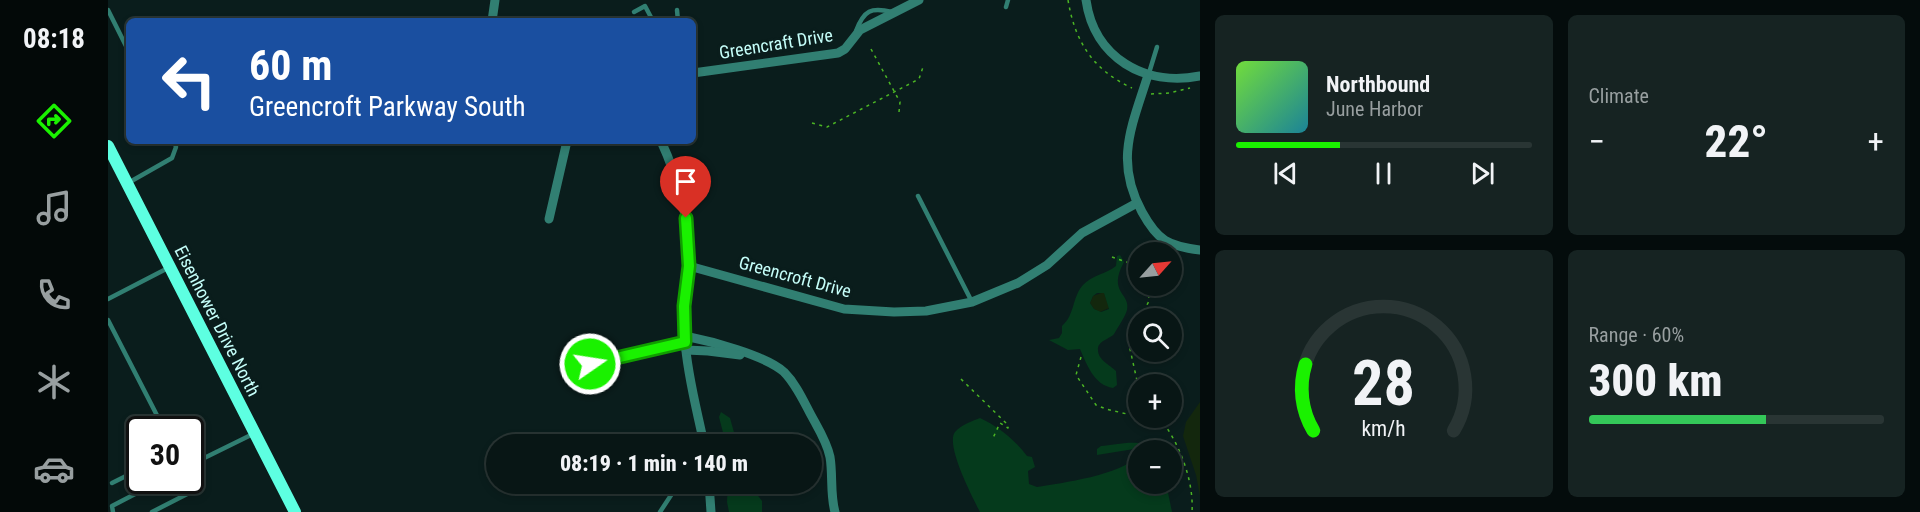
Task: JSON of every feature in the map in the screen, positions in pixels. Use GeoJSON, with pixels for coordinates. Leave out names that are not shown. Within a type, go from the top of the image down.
{"type":"FeatureCollection","features":[{"type":"Feature","properties":{"kind":"street"},"geometry":{"type":"LineString","coordinates":[[492,18],[495,0]]}},
{"type":"Feature","properties":{"kind":"street","name":"Greencraft Drive"},"geometry":{"type":"LineString","coordinates":[[696,73],[829,56],[844,49],[860,30],[919,0]]}},
{"type":"Feature","properties":{"kind":"street"},"geometry":{"type":"LineString","coordinates":[[1086,0],[1091,22],[1107,47],[1125,64],[1148,75],[1166,79],[1200,76]]}},
{"type":"Feature","properties":{"kind":"street"},"geometry":{"type":"LineString","coordinates":[[1148,75],[1127,149],[1127,176],[1137,203],[1151,227],[1164,241],[1178,247],[1200,250]]}},
{"type":"Feature","properties":{"kind":"street"},"geometry":{"type":"LineString","coordinates":[[549,219],[565,144]]}},
{"type":"Feature","properties":{"kind":"street"},"geometry":{"type":"LineString","coordinates":[[662,144],[679,190],[686,218],[689,266],[684,306],[685,343],[702,434]]}},
{"type":"Feature","properties":{"kind":"street","name":"Eisenhower Drive North"},"geometry":{"type":"LineString","coordinates":[[108,146],[295,512]]}},
{"type":"Feature","properties":{"kind":"street","name":"Greencroft Drive"},"geometry":{"type":"LineString","coordinates":[[689,266],[844,309],[926,311],[972,302],[1033,275],[1082,233],[1137,203]]}},
{"type":"Feature","properties":{"kind":"street"},"geometry":{"type":"LineString","coordinates":[[685,343],[708,351],[757,358]]}},
{"type":"Feature","properties":{"kind":"street"},"geometry":{"type":"LineString","coordinates":[[590,364],[685,343],[724,345],[777,367],[789,378],[824,440],[830,457],[832,500],[835,512]]}},
{"type":"Feature","properties":{"kind":"street"},"geometry":{"type":"LineString","coordinates":[[710,494],[711,512]]}},
{"type":"Feature","properties":{"kind":"lane"},"geometry":{"type":"LineString","coordinates":[[1006,7],[1008,0]]}},
{"type":"Feature","properties":{"kind":"lane"},"geometry":{"type":"LineString","coordinates":[[634,12],[645,6],[651,18]]}},
{"type":"Feature","properties":{"kind":"lane"},"geometry":{"type":"LineString","coordinates":[[108,10],[126,46]]}},
{"type":"Feature","properties":{"kind":"lane"},"geometry":{"type":"LineString","coordinates":[[677,10],[678,18]]}},
{"type":"Feature","properties":{"kind":"lane"},"geometry":{"type":"LineString","coordinates":[[1148,75],[1157,47]]}},
{"type":"Feature","properties":{"kind":"lane"},"geometry":{"type":"LineString","coordinates":[[127,183],[172,158],[175,144]]}},
{"type":"Feature","properties":{"kind":"lane"},"geometry":{"type":"LineString","coordinates":[[918,195],[972,302]]}},
{"type":"Feature","properties":{"kind":"lane"},"geometry":{"type":"LineString","coordinates":[[108,299],[170,267]]}},
{"type":"Feature","properties":{"kind":"lane"},"geometry":{"type":"LineString","coordinates":[[108,320],[157,416]]}},
{"type":"Feature","properties":{"kind":"lane"},"geometry":{"type":"LineString","coordinates":[[204,458],[255,433]]}},
{"type":"Feature","properties":{"kind":"lane"},"geometry":{"type":"LineString","coordinates":[[112,483],[126,476]]}},
{"type":"Feature","properties":{"kind":"lane"},"geometry":{"type":"LineString","coordinates":[[113,512],[112,506],[135,494]]}},
{"type":"Feature","properties":{"kind":"lane"},"geometry":{"type":"LineString","coordinates":[[152,512],[187,494]]}},
{"type":"Feature","properties":{"kind":"lane"},"geometry":{"type":"LineString","coordinates":[[660,512],[672,494]]}},
{"type":"Feature","properties":{"kind":"path"},"geometry":{"type":"LineString","coordinates":[[871,49],[900,102],[899,112]]}},
{"type":"Feature","properties":{"kind":"path"},"geometry":{"type":"LineString","coordinates":[[812,123],[826,127],[895,92],[919,79],[924,64]]}},
{"type":"Feature","properties":{"kind":"path"},"geometry":{"type":"LineString","coordinates":[[1112,257],[1128,264]]}},
{"type":"Feature","properties":{"kind":"path"},"geometry":{"type":"LineString","coordinates":[[1082,357],[1076,375],[1096,405],[1106,410],[1128,413]]}},
{"type":"Feature","properties":{"kind":"path"},"geometry":{"type":"LineString","coordinates":[[961,379],[1008,425],[1008,428],[1000,423],[993,438]]}},
{"type":"Feature","properties":{"kind":"path"},"geometry":{"type":"LineString","coordinates":[[1167,428],[1184,465],[1190,487],[1192,512]]}},
{"type":"Feature","properties":{"kind":"shaded area"},"geometry":{"type":"Polygon","coordinates":[[[1120,255],[1124,262],[1118,280],[1126,300],[1127,310],[1114,334],[1098,347],[1102,359],[1116,371],[1117,385],[1113,388],[1096,379],[1080,349],[1068,350],[1049,340],[1059,338],[1062,326],[1069,317],[1083,285],[1116,266],[1117,256],[1120,255]],[[1097,293],[1090,303],[1094,309],[1101,312],[1109,309],[1104,293],[1097,293]]]}},
{"type":"Feature","properties":{"kind":"shaded area"},"geometry":{"type":"Polygon","coordinates":[[[1104,292],[1109,308],[1100,312],[1090,303],[1093,296],[1104,292]]]}},
{"type":"Feature","properties":{"kind":"shaded area"},"geometry":{"type":"Polygon","coordinates":[[[1200,402],[1200,496],[1196,475],[1183,436],[1186,422],[1200,402]]]}},
{"type":"Feature","properties":{"kind":"shaded area"},"geometry":{"type":"Polygon","coordinates":[[[721,412],[730,418],[734,434],[723,434],[719,417],[721,412]]]}},
{"type":"Feature","properties":{"kind":"shaded area"},"geometry":{"type":"Polygon","coordinates":[[[980,418],[1000,429],[1027,456],[1032,457],[1035,467],[1028,471],[1029,484],[1037,487],[1091,477],[1128,464],[1128,494],[1168,494],[1172,512],[980,512],[961,472],[954,448],[955,432],[980,418]]]}},
{"type":"Feature","properties":{"kind":"shaded area"},"geometry":{"type":"Polygon","coordinates":[[[1128,443],[1128,450],[1097,455],[1097,449],[1101,446],[1128,443]]]}},
{"type":"Feature","properties":{"kind":"shaded area"},"geometry":{"type":"Polygon","coordinates":[[[727,494],[757,494],[762,501],[762,512],[729,512],[727,494]]]}},
{"type":"Feature","properties":{"kind":"route"},"geometry":{"type":"LineString","coordinates":[[590,364],[685,342],[684,306],[689,266],[686,218]]}}]}
